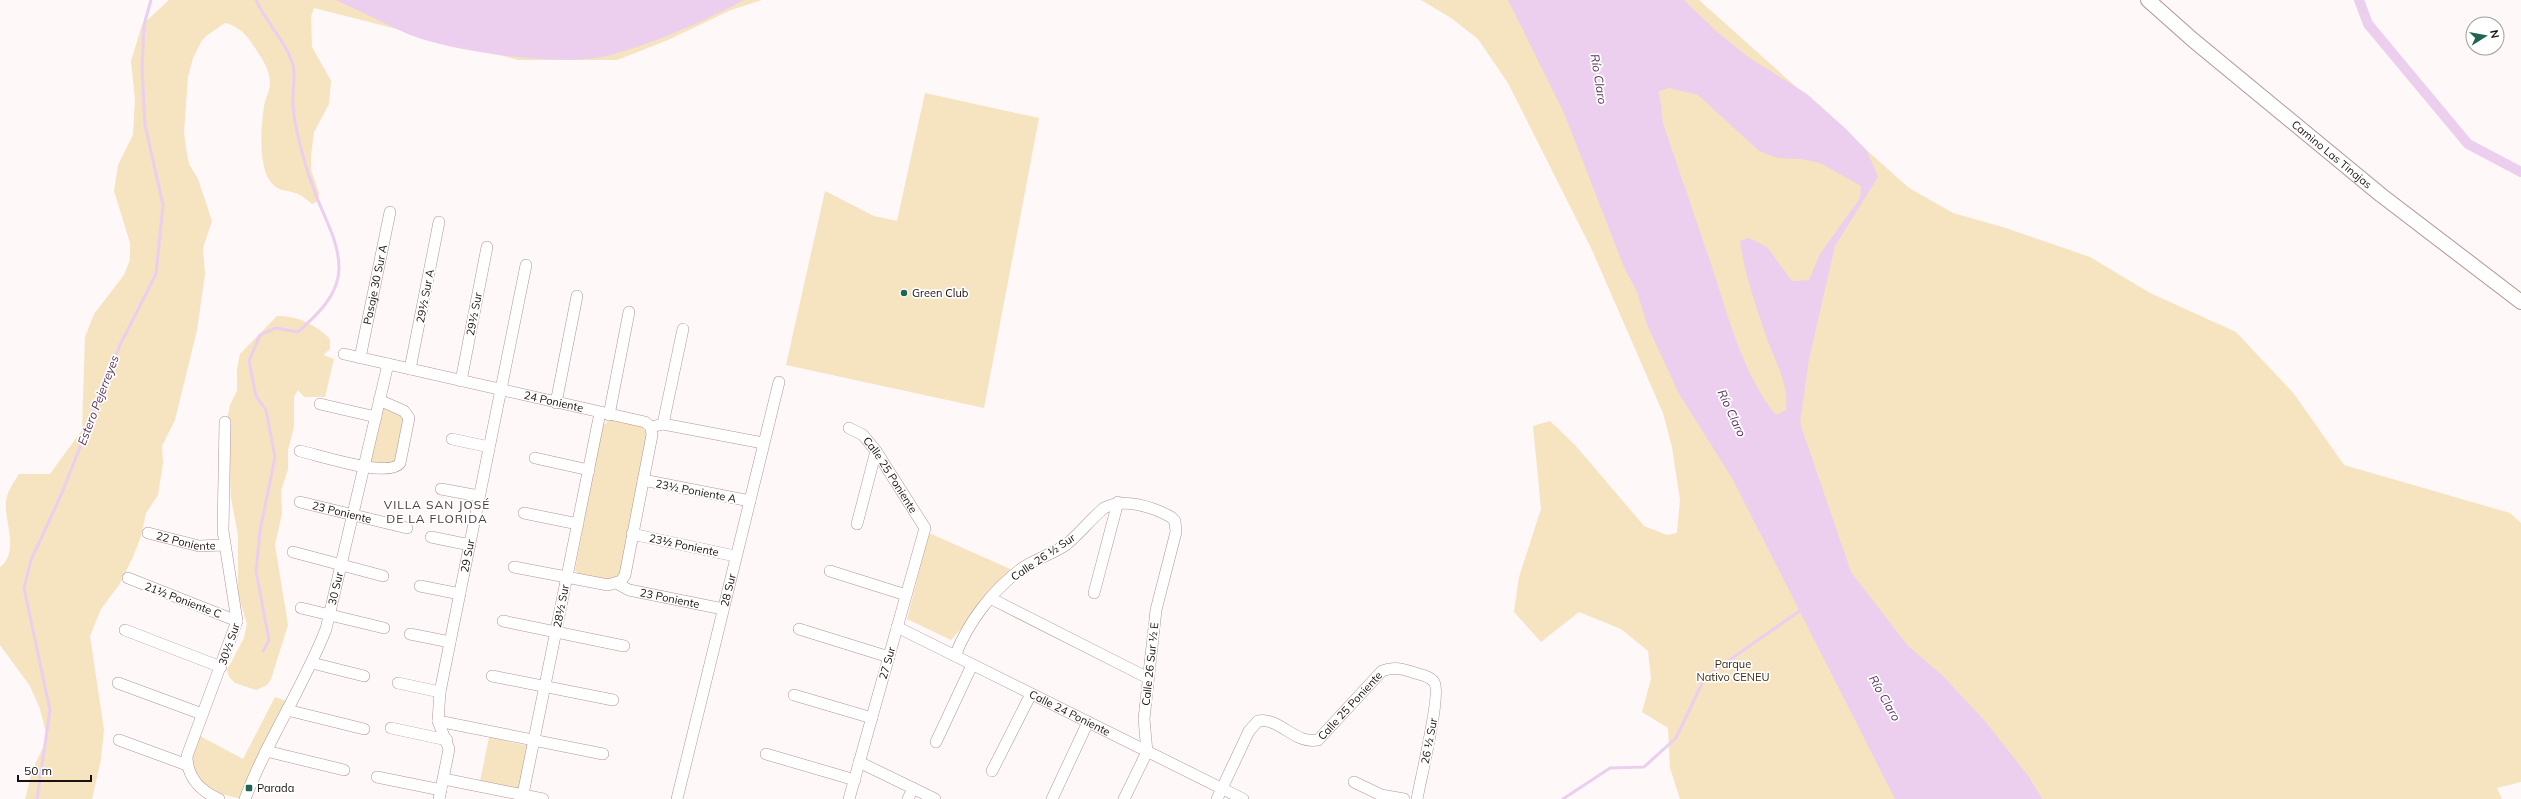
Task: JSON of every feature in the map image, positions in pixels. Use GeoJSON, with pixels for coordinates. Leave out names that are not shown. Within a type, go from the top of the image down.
{"type":"FeatureCollection","features":[{"type":"Feature","properties":{"kind":"street","name":"Camino Las Tinajas"},"geometry":{"type":"LineString","coordinates":[[2148,0],[2193,40],[2381,195],[2521,302]]}},
{"type":"Feature","properties":{"kind":"street","name":"Pasaje 30 Sur A"},"geometry":{"type":"LineString","coordinates":[[360,358],[390,212]]}},
{"type":"Feature","properties":{"kind":"street","name":"29½ Sur A"},"geometry":{"type":"LineString","coordinates":[[410,369],[439,222]]}},
{"type":"Feature","properties":{"kind":"street","name":"29½ Sur"},"geometry":{"type":"LineString","coordinates":[[461,381],[487,247]]}},
{"type":"Feature","properties":{"kind":"street","name":"29 Sur"},"geometry":{"type":"LineString","coordinates":[[442,790],[449,749],[447,740],[438,721],[440,692],[526,265]]}},
{"type":"Feature","properties":{"kind":"street"},"geometry":{"type":"LineString","coordinates":[[556,403],[577,296]]}},
{"type":"Feature","properties":{"kind":"street","name":"28½ Sur"},"geometry":{"type":"LineString","coordinates":[[523,797],[589,470],[605,414],[629,312]]}},
{"type":"Feature","properties":{"kind":"street"},"geometry":{"type":"LineString","coordinates":[[664,424],[683,329]]}},
{"type":"Feature","properties":{"kind":"street","name":"24 Poniente"},"geometry":{"type":"LineString","coordinates":[[344,354],[647,423],[651,427]]}},
{"type":"Feature","properties":{"kind":"street","name":"30 Sur"},"geometry":{"type":"LineString","coordinates":[[247,798],[266,751],[312,663],[326,629],[388,364]]}},
{"type":"Feature","properties":{"kind":"street","name":"28 Sur"},"geometry":{"type":"LineString","coordinates":[[677,799],[735,556],[779,382]]}},
{"type":"Feature","properties":{"kind":"street"},"geometry":{"type":"LineString","coordinates":[[300,451],[364,467],[391,469],[400,463],[408,416],[404,411],[380,400]]}},
{"type":"Feature","properties":{"kind":"street"},"geometry":{"type":"LineString","coordinates":[[320,404],[376,417]]}},
{"type":"Feature","properties":{"kind":"street","name":"30½ Sur"},"geometry":{"type":"LineString","coordinates":[[187,765],[187,756],[237,621],[237,610],[224,545],[225,422]]}},
{"type":"Feature","properties":{"kind":"street"},"geometry":{"type":"LineString","coordinates":[[618,584],[624,575],[652,435],[651,427],[664,424],[763,443]]}},
{"type":"Feature","properties":{"kind":"street","name":"Calle 25 Poniente"},"geometry":{"type":"LineString","coordinates":[[849,428],[863,435],[876,451],[925,528]]}},
{"type":"Feature","properties":{"kind":"street"},"geometry":{"type":"LineString","coordinates":[[452,439],[489,447]]}},
{"type":"Feature","properties":{"kind":"street"},"geometry":{"type":"LineString","coordinates":[[857,524],[876,451]]}},
{"type":"Feature","properties":{"kind":"street"},"geometry":{"type":"LineString","coordinates":[[535,458],[589,470]]}},
{"type":"Feature","properties":{"kind":"street","name":"23½ Poniente A"},"geometry":{"type":"LineString","coordinates":[[643,480],[750,501]]}},
{"type":"Feature","properties":{"kind":"street"},"geometry":{"type":"LineString","coordinates":[[441,489],[479,496]]}},
{"type":"Feature","properties":{"kind":"street","name":"23 Poniente"},"geometry":{"type":"LineString","coordinates":[[300,502],[407,528]]}},
{"type":"Feature","properties":{"kind":"street"},"geometry":{"type":"LineString","coordinates":[[1094,593],[1114,503]]}},
{"type":"Feature","properties":{"kind":"street","name":"Calle 26 Sur ½ E"},"geometry":{"type":"LineString","coordinates":[[1114,503],[1166,514],[1175,521],[1177,526],[1156,610],[1144,719],[1147,752]]}},
{"type":"Feature","properties":{"kind":"street","name":"Calle 26 ½ Sur"},"geometry":{"type":"LineString","coordinates":[[955,656],[971,624],[990,598],[1022,569],[1066,544],[1114,503]]}},
{"type":"Feature","properties":{"kind":"street"},"geometry":{"type":"LineString","coordinates":[[524,513],[578,524]]}},
{"type":"Feature","properties":{"kind":"street","name":"27 Sur"},"geometry":{"type":"LineString","coordinates":[[849,799],[925,528]]}},
{"type":"Feature","properties":{"kind":"street","name":"22 Poniente"},"geometry":{"type":"LineString","coordinates":[[148,533],[199,546],[224,545]]}},
{"type":"Feature","properties":{"kind":"street","name":"23½ Poniente"},"geometry":{"type":"LineString","coordinates":[[632,534],[735,556]]}},
{"type":"Feature","properties":{"kind":"street"},"geometry":{"type":"LineString","coordinates":[[431,537],[470,545]]}},
{"type":"Feature","properties":{"kind":"street"},"geometry":{"type":"LineString","coordinates":[[293,552],[383,576]]}},
{"type":"Feature","properties":{"kind":"street","name":"23 Poniente"},"geometry":{"type":"LineString","coordinates":[[514,567],[608,585],[618,584],[629,590],[723,609]]}},
{"type":"Feature","properties":{"kind":"street"},"geometry":{"type":"LineString","coordinates":[[830,571],[906,595]]}},
{"type":"Feature","properties":{"kind":"street","name":"21½ Poniente C"},"geometry":{"type":"LineString","coordinates":[[128,578],[237,621]]}},
{"type":"Feature","properties":{"kind":"street"},"geometry":{"type":"LineString","coordinates":[[420,586],[460,594]]}},
{"type":"Feature","properties":{"kind":"street"},"geometry":{"type":"LineString","coordinates":[[990,598],[1148,678]]}},
{"type":"Feature","properties":{"kind":"street"},"geometry":{"type":"LineString","coordinates":[[301,608],[384,628]]}},
{"type":"Feature","properties":{"kind":"street"},"geometry":{"type":"LineString","coordinates":[[503,621],[624,646]]}},
{"type":"Feature","properties":{"kind":"street","name":"Calle 24 Poniente"},"geometry":{"type":"LineString","coordinates":[[897,627],[1243,799]]}},
{"type":"Feature","properties":{"kind":"street"},"geometry":{"type":"LineString","coordinates":[[799,629],[889,657]]}},
{"type":"Feature","properties":{"kind":"street"},"geometry":{"type":"LineString","coordinates":[[125,630],[221,667]]}},
{"type":"Feature","properties":{"kind":"street"},"geometry":{"type":"LineString","coordinates":[[410,634],[450,642]]}},
{"type":"Feature","properties":{"kind":"street"},"geometry":{"type":"LineString","coordinates":[[312,663],[364,676]]}},
{"type":"Feature","properties":{"kind":"street"},"geometry":{"type":"LineString","coordinates":[[936,742],[972,665]]}},
{"type":"Feature","properties":{"kind":"street","name":"Calle 25 Poniente"},"geometry":{"type":"LineString","coordinates":[[1222,788],[1249,730],[1258,721],[1269,721],[1310,741],[1324,735],[1382,671],[1398,668],[1430,678],[1435,682]]}},
{"type":"Feature","properties":{"kind":"street"},"geometry":{"type":"LineString","coordinates":[[492,676],[613,700]]}},
{"type":"Feature","properties":{"kind":"street","name":"26 ½ Sur"},"geometry":{"type":"LineString","coordinates":[[1417,799],[1435,706],[1437,687],[1435,682]]}},
{"type":"Feature","properties":{"kind":"street"},"geometry":{"type":"LineString","coordinates":[[118,683],[202,714]]}},
{"type":"Feature","properties":{"kind":"street"},"geometry":{"type":"LineString","coordinates":[[398,683],[440,692]]}},
{"type":"Feature","properties":{"kind":"street"},"geometry":{"type":"LineString","coordinates":[[992,771],[1031,694]]}},
{"type":"Feature","properties":{"kind":"street"},"geometry":{"type":"LineString","coordinates":[[794,695],[872,718]]}},
{"type":"Feature","properties":{"kind":"street"},"geometry":{"type":"LineString","coordinates":[[287,710],[364,729]]}},
{"type":"Feature","properties":{"kind":"street"},"geometry":{"type":"LineString","coordinates":[[438,721],[603,754]]}},
{"type":"Feature","properties":{"kind":"street"},"geometry":{"type":"LineString","coordinates":[[1052,799],[1088,722]]}},
{"type":"Feature","properties":{"kind":"street"},"geometry":{"type":"LineString","coordinates":[[391,728],[447,740]]}},
{"type":"Feature","properties":{"kind":"street"},"geometry":{"type":"LineString","coordinates":[[120,740],[187,765],[196,784],[210,795],[219,799]]}},
{"type":"Feature","properties":{"kind":"street"},"geometry":{"type":"LineString","coordinates":[[266,751],[344,770]]}},
{"type":"Feature","properties":{"kind":"street"},"geometry":{"type":"LineString","coordinates":[[1124,799],[1147,752]]}},
{"type":"Feature","properties":{"kind":"street"},"geometry":{"type":"LineString","coordinates":[[766,754],[855,780]]}},
{"type":"Feature","properties":{"kind":"street"},"geometry":{"type":"LineString","coordinates":[[859,762],[935,799]]}},
{"type":"Feature","properties":{"kind":"street"},"geometry":{"type":"LineString","coordinates":[[377,777],[442,790],[543,799]]}},
{"type":"Feature","properties":{"kind":"street"},"geometry":{"type":"LineString","coordinates":[[1354,782],[1381,795],[1404,799]]}},
{"type":"Feature","properties":{"kind":"street"},"geometry":{"type":"LineString","coordinates":[[908,799],[913,788]]}},
{"type":"Feature","properties":{"kind":"street"},"geometry":{"type":"LineString","coordinates":[[1217,799],[1222,788]]}},
{"type":"Feature","properties":{"kind":"green space"},"geometry":{"type":"Polygon","coordinates":[[[169,0],[762,0],[731,10],[668,40],[617,60],[519,60],[314,8],[311,16],[312,47],[331,81],[329,104],[314,132],[311,170],[319,193],[318,201],[312,204],[300,195],[274,186],[270,182],[264,169],[262,151],[262,123],[270,78],[267,68],[259,54],[244,34],[238,28],[230,24],[225,23],[206,36],[201,42],[193,58],[188,77],[184,132],[189,164],[198,179],[212,221],[203,248],[205,274],[197,330],[175,420],[162,446],[163,463],[158,495],[146,513],[141,536],[133,557],[119,585],[101,609],[90,636],[104,730],[101,759],[92,799],[25,799],[33,768],[47,740],[40,709],[30,686],[0,645],[0,567],[6,561],[10,545],[6,502],[11,487],[19,474],[50,474],[82,430],[85,337],[94,314],[124,275],[130,260],[130,243],[114,191],[118,165],[133,135],[135,99],[131,61],[142,25],[169,0]]]}},
{"type":"Feature","properties":{"kind":"green space","name":"Parque Nativo CENEU"},"geometry":{"type":"Polygon","coordinates":[[[1421,0],[1699,0],[1909,188],[1953,213],[2006,228],[2090,257],[2150,293],[2236,332],[2294,394],[2344,465],[2510,513],[2521,523],[2521,782],[2497,788],[2502,799],[1680,799],[1670,768],[1668,728],[1642,712],[1651,679],[1648,651],[1621,629],[1579,612],[1541,642],[1514,612],[1519,577],[1541,509],[1533,426],[1550,421],[1575,445],[1644,526],[1667,535],[1677,533],[1680,500],[1672,447],[1663,413],[1592,250],[1508,83],[1478,39],[1451,18],[1421,0]]]}},
{"type":"Feature","properties":{"kind":"green space","name":"Green Club"},"geometry":{"type":"Polygon","coordinates":[[[925,93],[1039,118],[984,408],[786,365],[825,191],[874,216],[897,221],[925,93]]]}},
{"type":"Feature","properties":{"kind":"green space"},"geometry":{"type":"Polygon","coordinates":[[[277,316],[299,319],[318,329],[330,339],[330,349],[323,355],[334,359],[325,397],[304,397],[298,390],[294,397],[294,427],[288,450],[288,469],[281,491],[282,514],[275,545],[288,625],[271,679],[267,685],[256,690],[235,683],[229,677],[227,670],[244,638],[247,624],[238,594],[238,535],[231,498],[227,420],[230,405],[237,391],[237,369],[240,354],[277,316]]]}},
{"type":"Feature","properties":{"kind":"green space"},"geometry":{"type":"Polygon","coordinates":[[[381,407],[404,414],[398,461],[390,466],[367,464],[381,407]]]}},
{"type":"Feature","properties":{"kind":"green space"},"geometry":{"type":"Polygon","coordinates":[[[610,420],[643,427],[648,436],[621,574],[611,581],[580,576],[575,570],[602,426],[610,420]]]}},
{"type":"Feature","properties":{"kind":"green space"},"geometry":{"type":"Polygon","coordinates":[[[929,533],[1017,572],[983,603],[951,640],[907,619],[929,533]]]}},
{"type":"Feature","properties":{"kind":"green space"},"geometry":{"type":"Polygon","coordinates":[[[275,697],[286,701],[241,799],[213,791],[202,783],[189,757],[198,735],[243,759],[275,697]]]}},
{"type":"Feature","properties":{"kind":"green space"},"geometry":{"type":"Polygon","coordinates":[[[489,737],[528,746],[519,789],[480,782],[489,737]]]}},
{"type":"Feature","properties":{"kind":"water"},"geometry":{"type":"Polygon","coordinates":[[[336,0],[744,0],[711,17],[660,39],[625,51],[587,59],[563,60],[508,56],[453,47],[429,41],[410,35],[336,0]]]}},
{"type":"Feature","properties":{"kind":"water","name":"Río Claro"},"geometry":{"type":"Polygon","coordinates":[[[1508,0],[1684,0],[1715,30],[1748,57],[1807,94],[1846,129],[1867,151],[1878,177],[1835,246],[1809,359],[1800,423],[1851,572],[1908,646],[1942,675],[1984,720],[2029,777],[2042,799],[1895,799],[1732,478],[1679,394],[1648,327],[1637,292],[1624,267],[1564,113],[1508,0]],[[1669,88],[1659,91],[1663,123],[1733,331],[1747,367],[1765,400],[1776,415],[1786,410],[1785,390],[1751,289],[1744,265],[1740,241],[1749,238],[1767,247],[1792,281],[1809,280],[1820,254],[1860,198],[1861,186],[1820,163],[1801,159],[1778,158],[1759,151],[1698,95],[1669,88]]]}},
{"type":"Feature","properties":{"kind":"waterway","name":"Estero Pejerreyes"},"geometry":{"type":"LineString","coordinates":[[37,799],[50,710],[24,588],[31,560],[62,493],[120,345],[156,274],[163,205],[145,125],[142,66],[144,25],[151,0]]}},
{"type":"Feature","properties":{"kind":"waterway"},"geometry":{"type":"LineString","coordinates":[[256,0],[286,48],[293,65],[293,105],[298,136],[311,181],[330,228],[336,248],[339,268],[338,278],[331,296],[326,304],[312,319],[298,332],[276,328],[260,335],[249,361],[256,396],[266,410],[275,457],[260,531],[256,571],[269,640],[263,651]]}},
{"type":"Feature","properties":{"kind":"waterway"},"geometry":{"type":"LineString","coordinates":[[2359,0],[2368,24],[2468,144],[2521,172]]}},
{"type":"Feature","properties":{"kind":"waterway"},"geometry":{"type":"LineString","coordinates":[[1563,799],[1610,768],[1644,767],[1676,738],[1705,677],[1801,610]]}},
{"type":"Feature","properties":{"kind":"place","name":"Green Club"},"geometry":{"type":"Point","coordinates":[904,293]}},
{"type":"Feature","properties":{"kind":"place","name":"Parada"},"geometry":{"type":"Point","coordinates":[249,788]}},
{"type":"Feature","properties":{"kind":"district","name":"VILLA SAN JOSÉ DE LA FLORIDA"},"geometry":{"type":"Point","coordinates":[437,511]}}]}
